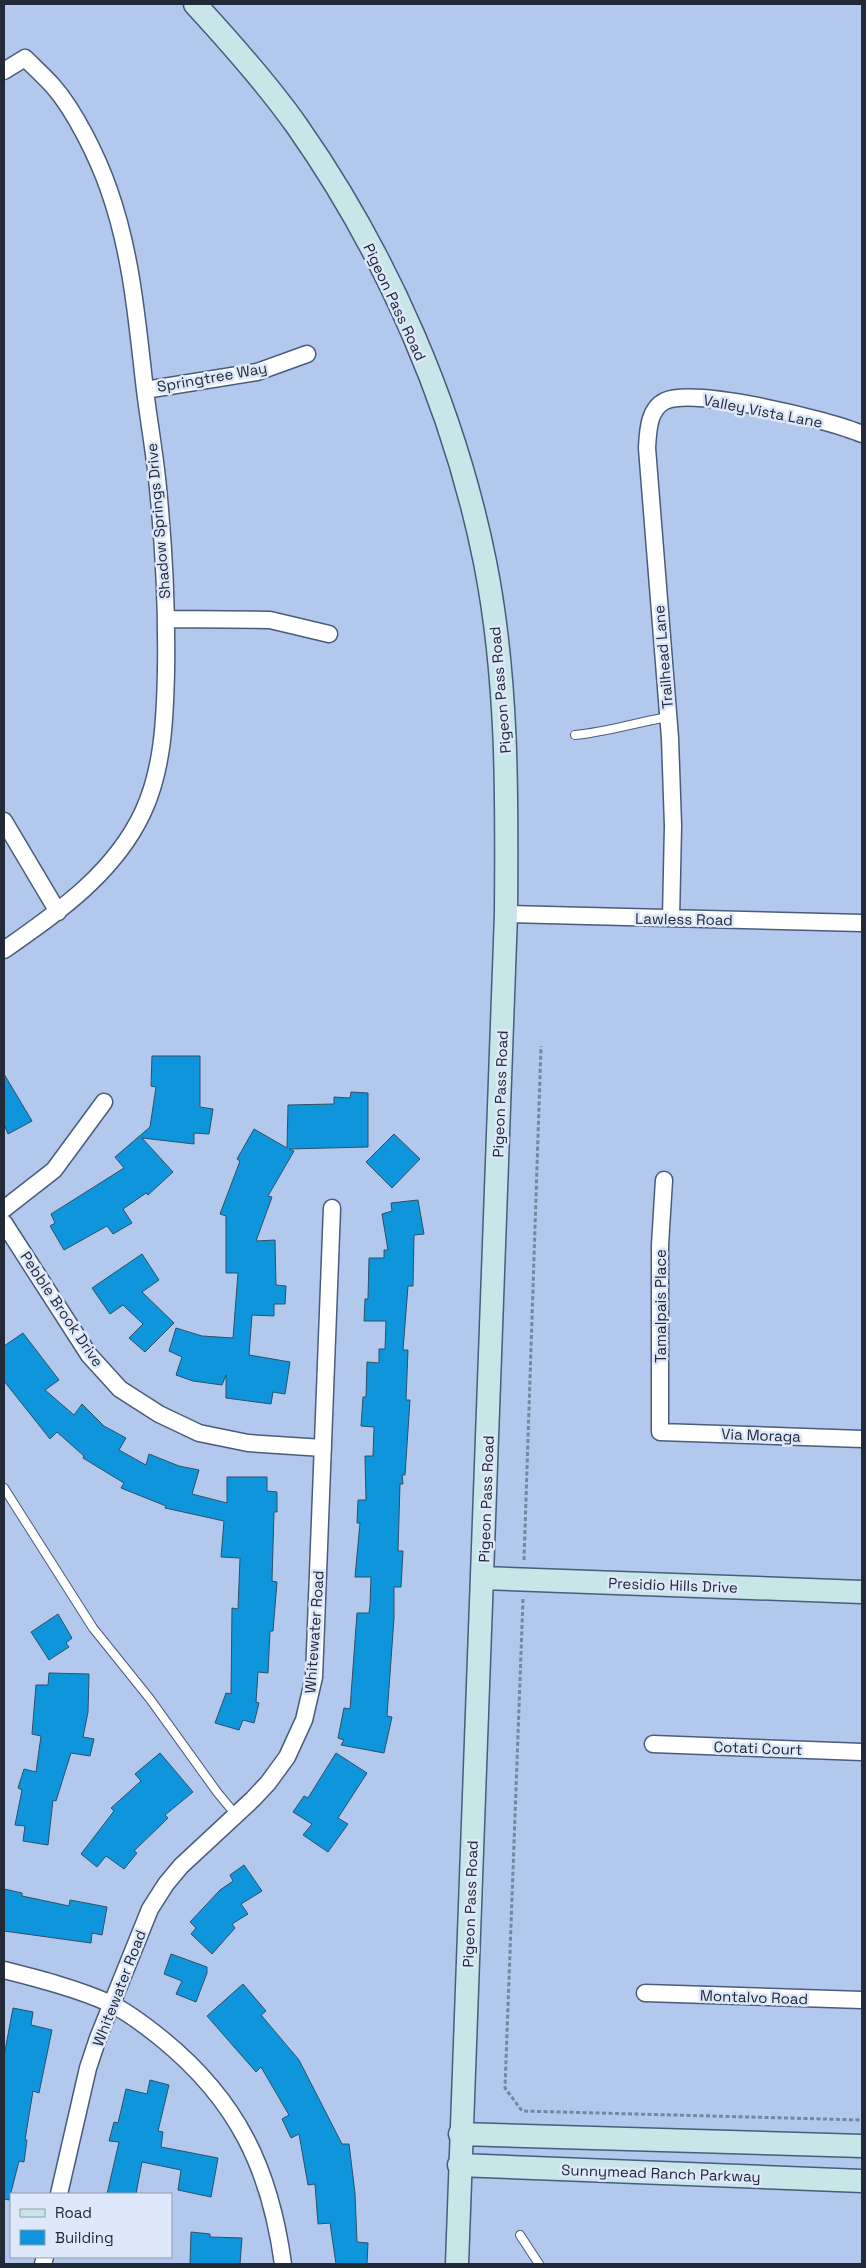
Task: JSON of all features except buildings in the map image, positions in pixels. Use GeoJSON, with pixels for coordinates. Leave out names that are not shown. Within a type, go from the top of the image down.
{"type":"FeatureCollection","features":[{"type":"Feature","properties":{"kind":"street","name":"Pigeon Pass Road"},"geometry":{"type":"LineString","coordinates":[[195,4],[296,125],[356,220],[396,300],[427,370],[452,440],[485,561],[497,642],[508,785],[506,914],[483,1578],[460,2134],[457,2264]]}},
{"type":"Feature","properties":{"kind":"street","name":"Shadow Springs Drive"},"geometry":{"type":"LineString","coordinates":[[4,71],[24,58],[54,86],[69,110],[109,189],[128,256],[136,306],[158,486],[166,619],[165,702],[160,756],[143,811],[125,846],[112,863],[58,912],[4,950]]}},
{"type":"Feature","properties":{"kind":"street","name":"Springtree Way"},"geometry":{"type":"LineString","coordinates":[[145,390],[257,372],[307,354]]}},
{"type":"Feature","properties":{"kind":"street","name":"Valley Vista Lane"},"geometry":{"type":"LineString","coordinates":[[664,401],[681,397],[724,401],[818,420],[862,434]]}},
{"type":"Feature","properties":{"kind":"street","name":"Trailhead Lane"},"geometry":{"type":"LineString","coordinates":[[664,401],[652,414],[647,448],[669,717],[673,826],[671,918]]}},
{"type":"Feature","properties":{"kind":"street"},"geometry":{"type":"LineString","coordinates":[[166,619],[270,620],[329,634]]}},
{"type":"Feature","properties":{"kind":"street"},"geometry":{"type":"LineString","coordinates":[[4,821],[58,912]]}},
{"type":"Feature","properties":{"kind":"street","name":"Lawless Road"},"geometry":{"type":"LineString","coordinates":[[506,914],[862,923]]}},
{"type":"Feature","properties":{"kind":"street"},"geometry":{"type":"LineString","coordinates":[[4,1209],[54,1170],[104,1102]]}},
{"type":"Feature","properties":{"kind":"street","name":"Tamalpais Place"},"geometry":{"type":"LineString","coordinates":[[660,1432],[660,1245],[664,1180]]}},
{"type":"Feature","properties":{"kind":"street","name":"Whitewater Road"},"geometry":{"type":"LineString","coordinates":[[59,2193],[88,2068],[140,1931],[166,1884],[197,1850],[268,1783],[287,1757],[298,1737],[310,1695],[314,1677],[332,1208]]}},
{"type":"Feature","properties":{"kind":"street","name":"Pebble Brook Drive"},"geometry":{"type":"LineString","coordinates":[[4,1223],[89,1355],[120,1389],[159,1414],[199,1433],[248,1442],[323,1448]]}},
{"type":"Feature","properties":{"kind":"street","name":"Via Moraga"},"geometry":{"type":"LineString","coordinates":[[660,1432],[862,1439]]}},
{"type":"Feature","properties":{"kind":"street","name":"Presidio Hills Drive"},"geometry":{"type":"LineString","coordinates":[[483,1578],[862,1592]]}},
{"type":"Feature","properties":{"kind":"street","name":"Cotati Court"},"geometry":{"type":"LineString","coordinates":[[653,1744],[862,1752]]}},
{"type":"Feature","properties":{"kind":"street"},"geometry":{"type":"LineString","coordinates":[[4,1970],[71,1988],[111,2004],[148,2028],[203,2075],[231,2113],[255,2156],[267,2186],[278,2228],[283,2264]]}},
{"type":"Feature","properties":{"kind":"street","name":"Montalvo Road"},"geometry":{"type":"LineString","coordinates":[[645,1993],[862,2000]]}},
{"type":"Feature","properties":{"kind":"street"},"geometry":{"type":"LineString","coordinates":[[460,2134],[862,2146]]}},
{"type":"Feature","properties":{"kind":"street","name":"Sunnymead Ranch Parkway"},"geometry":{"type":"LineString","coordinates":[[459,2165],[862,2182]]}},
{"type":"Feature","properties":{"kind":"lane"},"geometry":{"type":"LineString","coordinates":[[575,734],[605,731],[636,722],[669,717]]}},
{"type":"Feature","properties":{"kind":"lane"},"geometry":{"type":"LineString","coordinates":[[4,1488],[92,1628],[150,1699],[236,1814]]}},
{"type":"Feature","properties":{"kind":"lane"},"geometry":{"type":"LineString","coordinates":[[520,2235],[539,2264]]}},
{"type":"Feature","properties":{"kind":"path"},"geometry":{"type":"LineString","coordinates":[[541,1046],[505,2088],[522,2111],[862,2120]]}}]}
